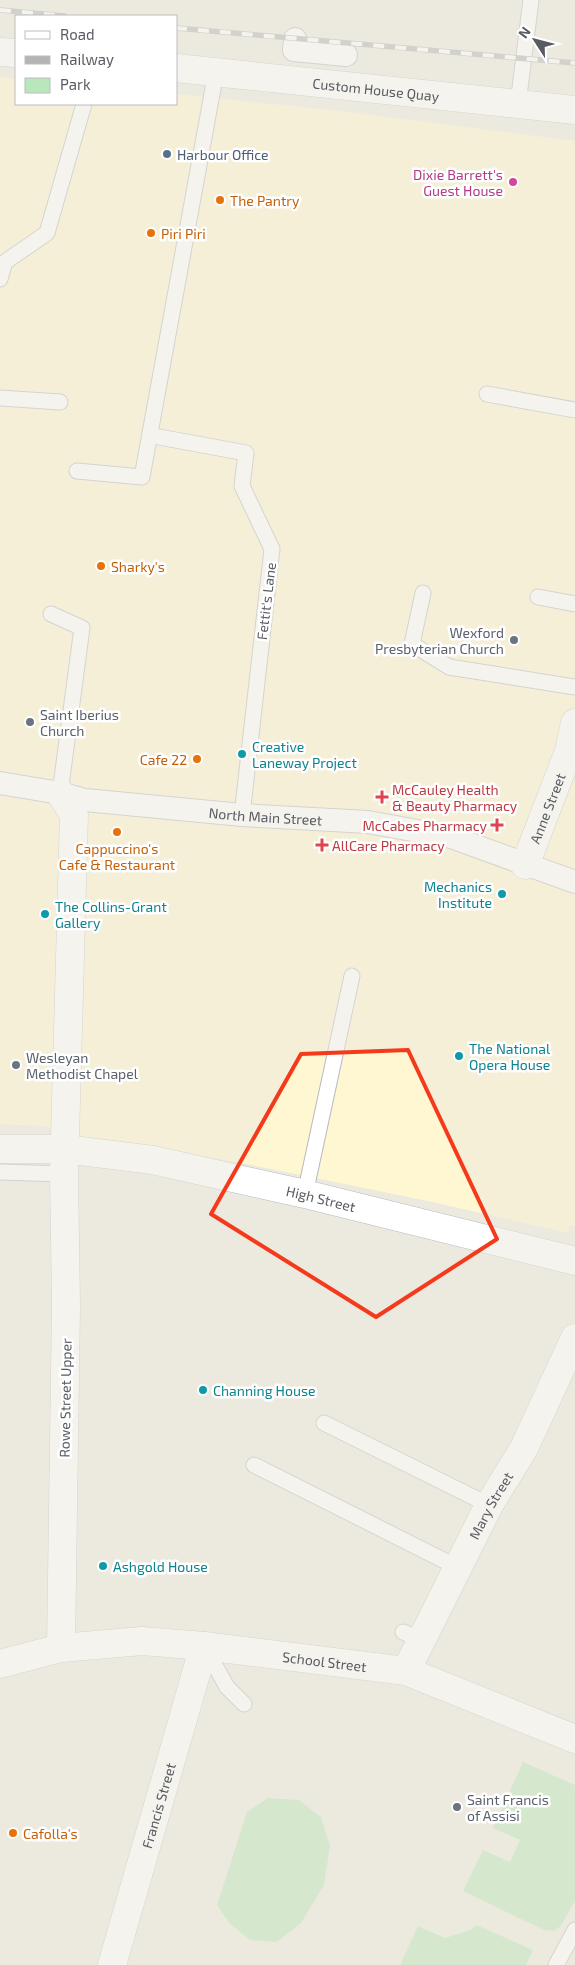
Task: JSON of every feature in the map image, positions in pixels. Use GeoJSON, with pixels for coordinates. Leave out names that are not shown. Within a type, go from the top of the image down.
{"type":"FeatureCollection","features":[{"type":"Feature","properties":{"kind":"street"},"geometry":{"type":"LineString","coordinates":[[295,39],[294,50],[346,55]]}},
{"type":"Feature","properties":{"kind":"street"},"geometry":{"type":"LineString","coordinates":[[0,52],[15,53]]}},
{"type":"Feature","properties":{"kind":"street","name":"Custom House Quay"},"geometry":{"type":"LineString","coordinates":[[178,68],[575,110]]}},
{"type":"Feature","properties":{"kind":"street","name":"Anne Street"},"geometry":{"type":"LineString","coordinates":[[525,865],[569,751],[575,722]]}},
{"type":"Feature","properties":{"kind":"street","name":"North Main Street"},"geometry":{"type":"LineString","coordinates":[[0,783],[85,800],[242,814],[368,822],[450,837],[575,882]]}},
{"type":"Feature","properties":{"kind":"street","name":"Rowe Street Upper"},"geometry":{"type":"LineString","coordinates":[[60,794],[74,815],[64,1161],[66,1305],[61,1648]]}},
{"type":"Feature","properties":{"kind":"street","name":"High Street"},"geometry":{"type":"LineString","coordinates":[[0,1148],[64,1161],[153,1160],[305,1194],[575,1261]]}},
{"type":"Feature","properties":{"kind":"street","name":"Mary Street"},"geometry":{"type":"LineString","coordinates":[[406,1671],[412,1636],[457,1567],[489,1505],[524,1448],[575,1338]]}},
{"type":"Feature","properties":{"kind":"street","name":"School Street"},"geometry":{"type":"LineString","coordinates":[[0,1664],[61,1648],[142,1641],[204,1646],[406,1671],[575,1739]]}},
{"type":"Feature","properties":{"kind":"street","name":"Francis Street"},"geometry":{"type":"LineString","coordinates":[[112,1965],[204,1646]]}},
{"type":"Feature","properties":{"kind":"lane"},"geometry":{"type":"LineString","coordinates":[[518,104],[531,0]]}},
{"type":"Feature","properties":{"kind":"lane"},"geometry":{"type":"LineString","coordinates":[[77,471],[142,477],[216,72]]}},
{"type":"Feature","properties":{"kind":"lane"},"geometry":{"type":"LineString","coordinates":[[0,279],[5,262],[47,233],[84,105]]}},
{"type":"Feature","properties":{"kind":"lane"},"geometry":{"type":"LineString","coordinates":[[487,394],[575,410]]}},
{"type":"Feature","properties":{"kind":"lane"},"geometry":{"type":"LineString","coordinates":[[0,398],[60,402]]}},
{"type":"Feature","properties":{"kind":"lane","name":"Fettit's Lane"},"geometry":{"type":"LineString","coordinates":[[159,437],[246,453],[242,486],[272,549],[242,814]]}},
{"type":"Feature","properties":{"kind":"lane"},"geometry":{"type":"LineString","coordinates":[[422,593],[412,644],[449,667],[575,687]]}},
{"type":"Feature","properties":{"kind":"lane"},"geometry":{"type":"LineString","coordinates":[[538,597],[575,604]]}},
{"type":"Feature","properties":{"kind":"lane"},"geometry":{"type":"LineString","coordinates":[[51,614],[82,628],[60,794]]}},
{"type":"Feature","properties":{"kind":"lane"},"geometry":{"type":"LineString","coordinates":[[305,1194],[352,976]]}},
{"type":"Feature","properties":{"kind":"lane"},"geometry":{"type":"LineString","coordinates":[[0,1172],[64,1161]]}},
{"type":"Feature","properties":{"kind":"lane"},"geometry":{"type":"LineString","coordinates":[[324,1423],[489,1505]]}},
{"type":"Feature","properties":{"kind":"lane"},"geometry":{"type":"LineString","coordinates":[[254,1465],[457,1567]]}},
{"type":"Feature","properties":{"kind":"lane"},"geometry":{"type":"LineString","coordinates":[[204,1646],[227,1686],[244,1704]]}},
{"type":"Feature","properties":{"kind":"lane"},"geometry":{"type":"LineString","coordinates":[[556,1965],[575,1930]]}},
{"type":"Feature","properties":{"kind":"highlighted area"},"geometry":{"type":"Polygon","coordinates":[[[408,1050],[497,1239],[376,1317],[211,1214],[301,1054],[408,1050]]]}},
{"type":"Feature","properties":{"kind":"shaded area"},"geometry":{"type":"Polygon","coordinates":[[[0,77],[15,79],[15,105],[178,105],[178,94],[339,111],[575,141],[575,1226],[570,1225],[568,1233],[428,1201],[247,1164],[163,1149],[88,1140],[45,1126],[0,1124],[0,77]]]}},
{"type":"Feature","properties":{"kind":"green space"},"geometry":{"type":"Polygon","coordinates":[[[523,1762],[575,1785],[575,1901],[561,1926],[554,1931],[544,1930],[463,1891],[483,1850],[510,1862],[520,1840],[493,1828],[523,1762]]]}},
{"type":"Feature","properties":{"kind":"green space"},"geometry":{"type":"Polygon","coordinates":[[[268,1798],[299,1800],[321,1817],[330,1846],[324,1885],[301,1923],[277,1942],[250,1940],[229,1923],[217,1905],[247,1812],[268,1798]]]}},
{"type":"Feature","properties":{"kind":"green space"},"geometry":{"type":"Polygon","coordinates":[[[477,1925],[533,1950],[526,1965],[400,1965],[418,1926],[445,1938],[470,1930],[477,1925]]]}},
{"type":"Feature","properties":{"kind":"railway"},"geometry":{"type":"LineString","coordinates":[[0,10],[54,15]]}},
{"type":"Feature","properties":{"kind":"railway"},"geometry":{"type":"LineString","coordinates":[[178,28],[575,63]]}},
{"type":"Feature","properties":{"kind":"place","name":"Harbour Office"},"geometry":{"type":"Point","coordinates":[167,154]}},
{"type":"Feature","properties":{"kind":"place","name":"Dixie Barrett's Guest House"},"geometry":{"type":"Point","coordinates":[513,182]}},
{"type":"Feature","properties":{"kind":"place","name":"The Pantry"},"geometry":{"type":"Point","coordinates":[220,200]}},
{"type":"Feature","properties":{"kind":"place","name":"Piri Piri"},"geometry":{"type":"Point","coordinates":[151,233]}},
{"type":"Feature","properties":{"kind":"place","name":"Sharky's"},"geometry":{"type":"Point","coordinates":[101,566]}},
{"type":"Feature","properties":{"kind":"place","name":"Wexford Presbyterian Church"},"geometry":{"type":"Point","coordinates":[514,640]}},
{"type":"Feature","properties":{"kind":"place","name":"Saint Iberius Church"},"geometry":{"type":"Point","coordinates":[30,722]}},
{"type":"Feature","properties":{"kind":"place","name":"Creative Laneway Project"},"geometry":{"type":"Point","coordinates":[242,754]}},
{"type":"Feature","properties":{"kind":"place","name":"Cafe 22"},"geometry":{"type":"Point","coordinates":[197,759]}},
{"type":"Feature","properties":{"kind":"place","name":"McCauley Health & Beauty Pharmacy"},"geometry":{"type":"Point","coordinates":[382,797]}},
{"type":"Feature","properties":{"kind":"place","name":"McCabes Pharmacy"},"geometry":{"type":"Point","coordinates":[497,825]}},
{"type":"Feature","properties":{"kind":"place","name":"Cappuccino's Cafe & Restaurant"},"geometry":{"type":"Point","coordinates":[117,832]}},
{"type":"Feature","properties":{"kind":"place","name":"AllCare Pharmacy"},"geometry":{"type":"Point","coordinates":[322,845]}},
{"type":"Feature","properties":{"kind":"place","name":"Mechanics Institute"},"geometry":{"type":"Point","coordinates":[502,894]}},
{"type":"Feature","properties":{"kind":"place","name":"The Collins-Grant Gallery"},"geometry":{"type":"Point","coordinates":[45,914]}},
{"type":"Feature","properties":{"kind":"place","name":"The National Opera House"},"geometry":{"type":"Point","coordinates":[459,1056]}},
{"type":"Feature","properties":{"kind":"place","name":"Wesleyan Methodist Chapel"},"geometry":{"type":"Point","coordinates":[16,1065]}},
{"type":"Feature","properties":{"kind":"place","name":"Channing House"},"geometry":{"type":"Point","coordinates":[203,1390]}},
{"type":"Feature","properties":{"kind":"place","name":"Ashgold House"},"geometry":{"type":"Point","coordinates":[103,1566]}},
{"type":"Feature","properties":{"kind":"place","name":"Saint Francis of Assisi"},"geometry":{"type":"Point","coordinates":[457,1807]}},
{"type":"Feature","properties":{"kind":"place","name":"Cafolla's"},"geometry":{"type":"Point","coordinates":[13,1833]}}]}
